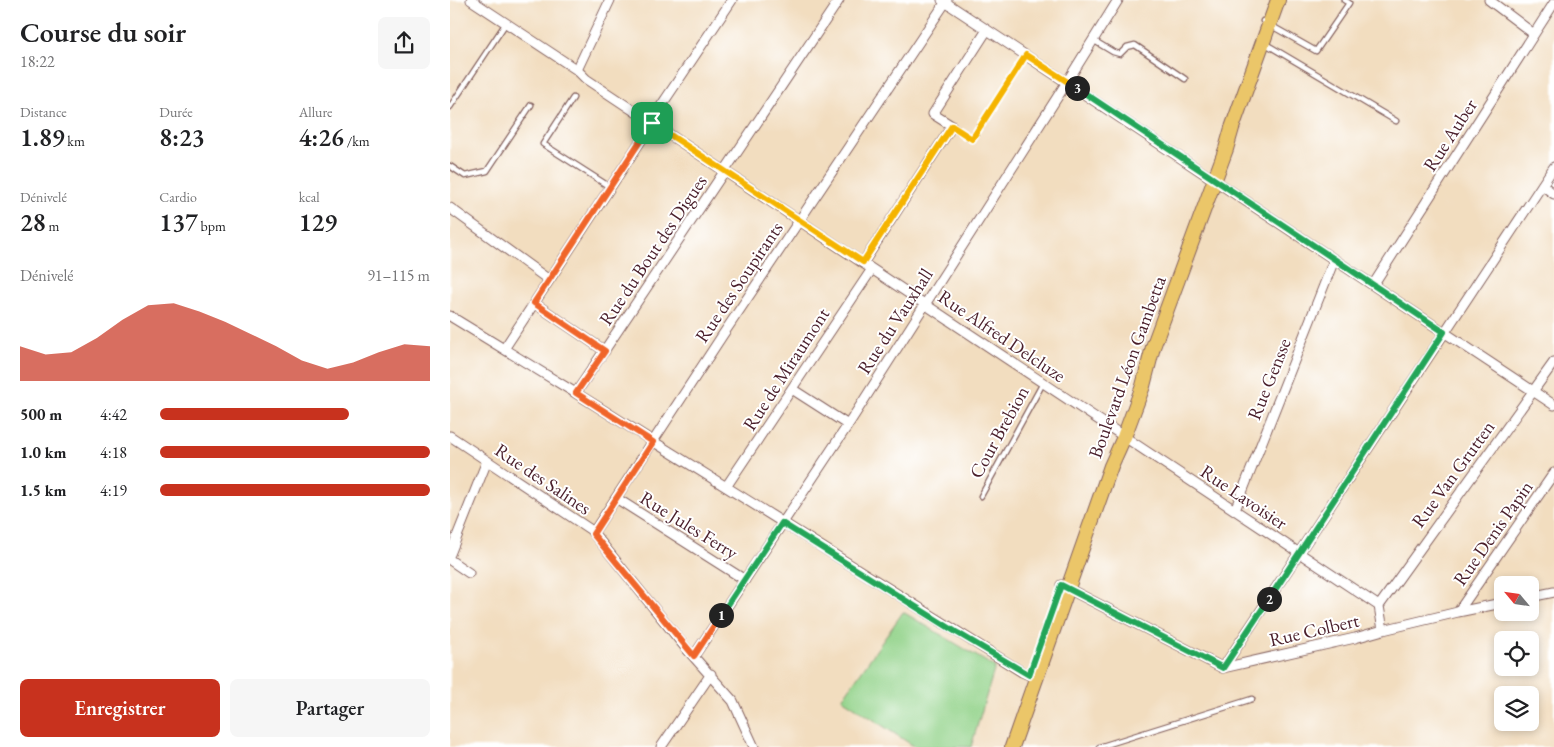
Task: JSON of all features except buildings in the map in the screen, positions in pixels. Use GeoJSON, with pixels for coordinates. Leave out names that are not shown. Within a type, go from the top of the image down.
{"type":"FeatureCollection","features":[{"type":"Feature","properties":{"kind":"main road","name":"Boulevard Léon Gambetta"},"geometry":{"type":"LineString","coordinates":[[1211,178],[1263,42],[1270,0]]}},
{"type":"Feature","properties":{"kind":"main road","name":"Boulevard Léon Gambetta"},"geometry":{"type":"LineString","coordinates":[[1003,747],[1032,677],[1266,23],[1278,0]]}},
{"type":"Feature","properties":{"kind":"main road","name":"Boulevard Léon Gambetta"},"geometry":{"type":"LineString","coordinates":[[1012,747],[1032,677]]}},
{"type":"Feature","properties":{"kind":"street","name":"Rue Alfred Delcluze"},"geometry":{"type":"LineString","coordinates":[[471,0],[576,70],[586,79],[1120,434]]}},
{"type":"Feature","properties":{"kind":"street"},"geometry":{"type":"LineString","coordinates":[[576,70],[610,0]]}},
{"type":"Feature","properties":{"kind":"street"},"geometry":{"type":"LineString","coordinates":[[504,349],[652,123],[657,112],[732,0]]}},
{"type":"Feature","properties":{"kind":"street","name":"Rue du Bout des Digues"},"geometry":{"type":"LineString","coordinates":[[576,393],[839,0]]}},
{"type":"Feature","properties":{"kind":"street","name":"Rue du Vauxhall"},"geometry":{"type":"LineString","coordinates":[[694,656],[848,425],[1118,0]]}},
{"type":"Feature","properties":{"kind":"street"},"geometry":{"type":"LineString","coordinates":[[1488,0],[1534,34]]}},
{"type":"Feature","properties":{"kind":"street"},"geometry":{"type":"LineString","coordinates":[[945,1],[1554,405]]}},
{"type":"Feature","properties":{"kind":"street","name":"Rue des Soupirants"},"geometry":{"type":"LineString","coordinates":[[593,534],[945,1]]}},
{"type":"Feature","properties":{"kind":"street","name":"Rue Auber"},"geometry":{"type":"LineString","coordinates":[[1373,285],[1554,3]]}},
{"type":"Feature","properties":{"kind":"street"},"geometry":{"type":"LineString","coordinates":[[863,262],[952,126],[933,114],[988,30]]}},
{"type":"Feature","properties":{"kind":"street"},"geometry":{"type":"LineString","coordinates":[[1064,586],[1223,668],[1554,167]]}},
{"type":"Feature","properties":{"kind":"street"},"geometry":{"type":"LineString","coordinates":[[1542,185],[1554,194]]}},
{"type":"Feature","properties":{"kind":"street"},"geometry":{"type":"LineString","coordinates":[[450,208],[550,280]]}},
{"type":"Feature","properties":{"kind":"street","name":"Rue Gensse"},"geometry":{"type":"LineString","coordinates":[[1235,510],[1334,260]]}},
{"type":"Feature","properties":{"kind":"street","name":"Rue de Miraumont"},"geometry":{"type":"LineString","coordinates":[[726,487],[872,269]]}},
{"type":"Feature","properties":{"kind":"street"},"geometry":{"type":"LineString","coordinates":[[534,303],[605,351]]}},
{"type":"Feature","properties":{"kind":"street"},"geometry":{"type":"LineString","coordinates":[[450,316],[1032,677]]}},
{"type":"Feature","properties":{"kind":"street","name":"Rue Van Grutten"},"geometry":{"type":"LineString","coordinates":[[1379,606],[1554,362]]}},
{"type":"Feature","properties":{"kind":"street"},"geometry":{"type":"LineString","coordinates":[[792,388],[848,425]]}},
{"type":"Feature","properties":{"kind":"street","name":"Rue Lavoisier"},"geometry":{"type":"LineString","coordinates":[[1120,434],[1379,606]]}},
{"type":"Feature","properties":{"kind":"street","name":"Rue des Salines"},"geometry":{"type":"LineString","coordinates":[[450,436],[587,527],[737,706],[754,747]]}},
{"type":"Feature","properties":{"kind":"street"},"geometry":{"type":"LineString","coordinates":[[450,554],[487,461]]}},
{"type":"Feature","properties":{"kind":"street","name":"Rue Denis Papin"},"geometry":{"type":"LineString","coordinates":[[1458,612],[1554,473]]}},
{"type":"Feature","properties":{"kind":"street","name":"Rue Jules Ferry"},"geometry":{"type":"LineString","coordinates":[[616,498],[745,580]]}},
{"type":"Feature","properties":{"kind":"street"},"geometry":{"type":"LineString","coordinates":[[450,560],[469,573]]}},
{"type":"Feature","properties":{"kind":"street"},"geometry":{"type":"LineString","coordinates":[[1539,595],[1554,592]]}},
{"type":"Feature","properties":{"kind":"street","name":"Rue Colbert"},"geometry":{"type":"LineString","coordinates":[[1223,668],[1494,605]]}},
{"type":"Feature","properties":{"kind":"street"},"geometry":{"type":"LineString","coordinates":[[1379,606],[1383,630]]}},
{"type":"Feature","properties":{"kind":"street"},"geometry":{"type":"LineString","coordinates":[[661,747],[711,674]]}},
{"type":"Feature","properties":{"kind":"lane"},"geometry":{"type":"LineString","coordinates":[[1266,23],[1316,51],[1349,3],[1344,0]]}},
{"type":"Feature","properties":{"kind":"lane"},"geometry":{"type":"LineString","coordinates":[[450,107],[506,23]]}},
{"type":"Feature","properties":{"kind":"lane"},"geometry":{"type":"LineString","coordinates":[[1093,40],[1120,54],[1135,44],[1185,79]]}},
{"type":"Feature","properties":{"kind":"lane"},"geometry":{"type":"LineString","coordinates":[[1263,42],[1396,121]]}},
{"type":"Feature","properties":{"kind":"lane"},"geometry":{"type":"LineString","coordinates":[[952,126],[972,139],[1026,55]]}},
{"type":"Feature","properties":{"kind":"lane"},"geometry":{"type":"LineString","coordinates":[[573,98],[543,144],[610,187]]}},
{"type":"Feature","properties":{"kind":"lane"},"geometry":{"type":"LineString","coordinates":[[450,166],[464,176],[487,171],[531,105]]}},
{"type":"Feature","properties":{"kind":"lane","name":"Cour Brebion"},"geometry":{"type":"LineString","coordinates":[[981,496],[1043,383]]}},
{"type":"Feature","properties":{"kind":"lane"},"geometry":{"type":"LineString","coordinates":[[1099,747],[1252,699]]}},
{"type":"Feature","properties":{"kind":"green space"},"geometry":{"type":"Polygon","coordinates":[[[903,612],[995,667],[971,747],[915,747],[842,699],[903,612]]]}},
{"type":"Feature","properties":{"kind":"route"},"geometry":{"type":"LineString","coordinates":[[1026,55],[1444,332],[1223,668],[1061,585],[1029,675],[956,632],[782,523],[694,656],[593,534],[653,442],[576,393],[605,351],[534,303],[652,123],[863,262],[952,126],[972,139],[1026,55]]}}]}
